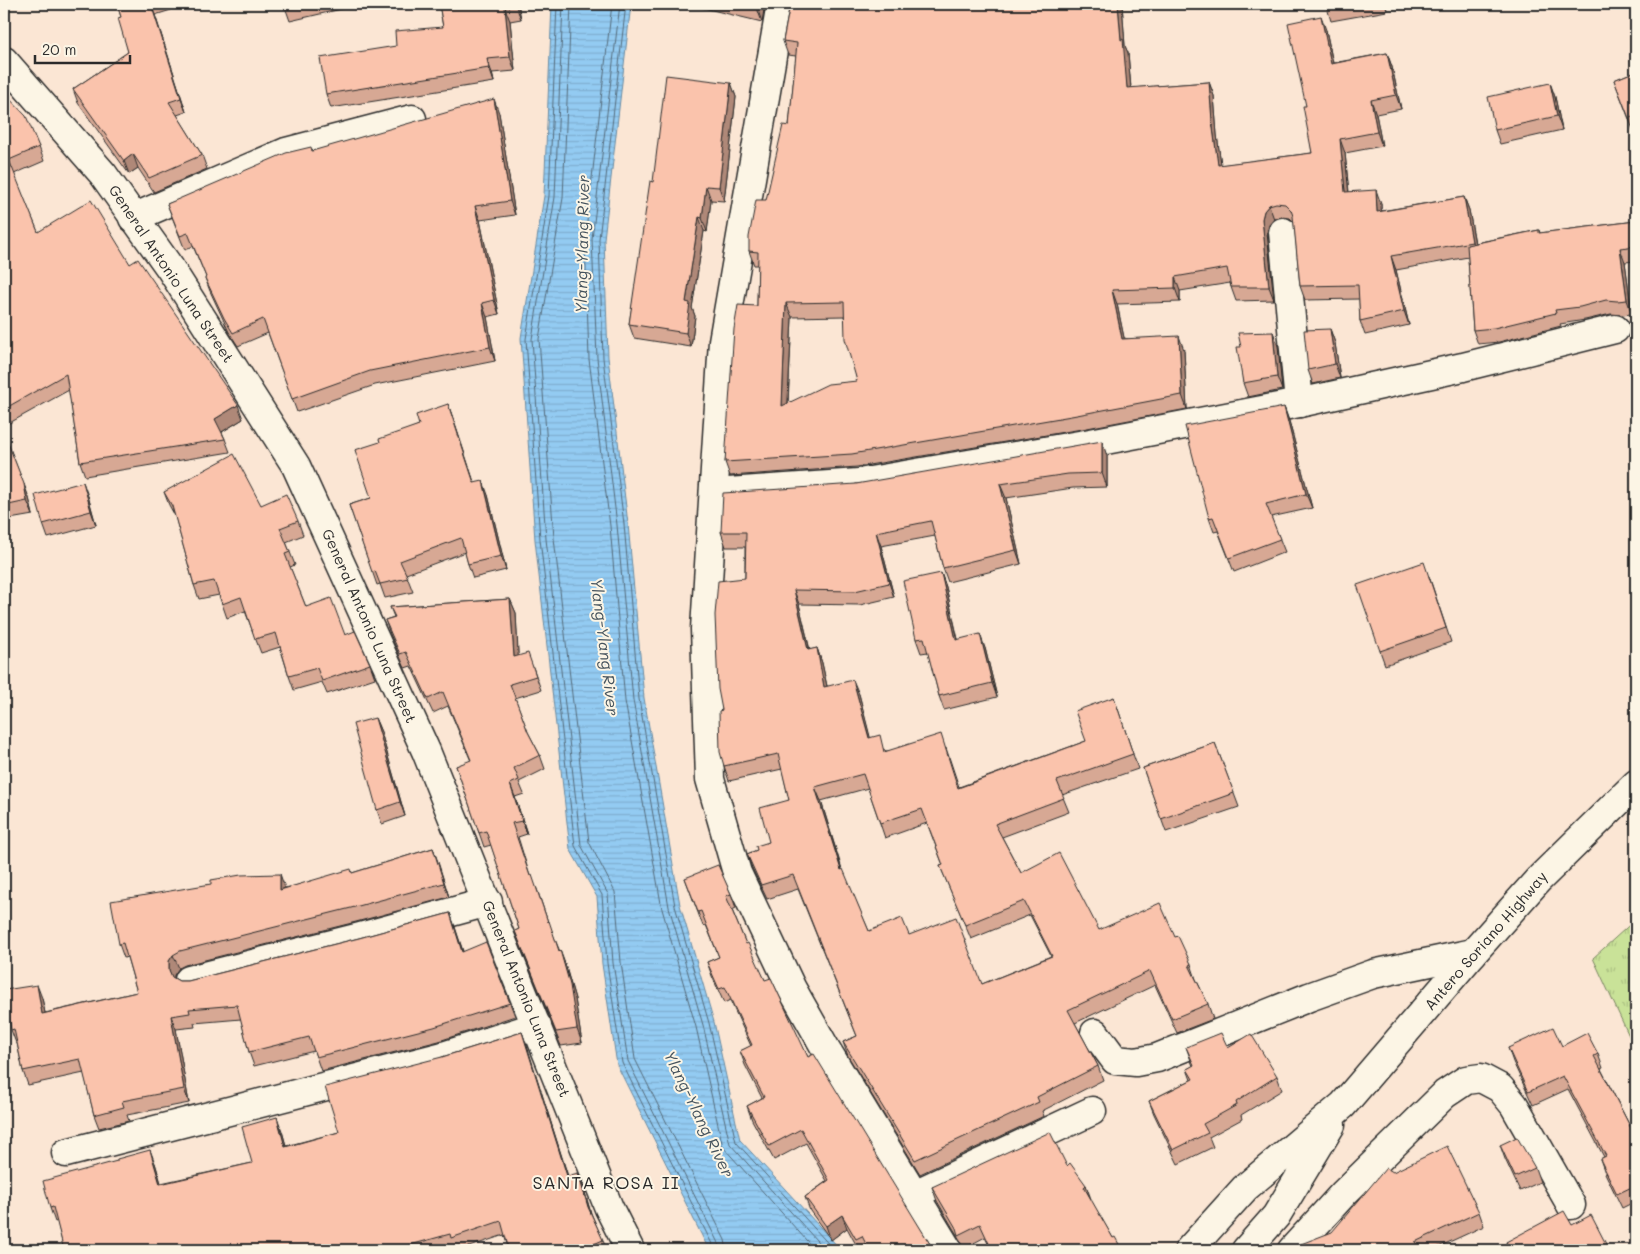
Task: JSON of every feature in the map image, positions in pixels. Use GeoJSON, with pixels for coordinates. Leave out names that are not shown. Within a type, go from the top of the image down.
{"type":"FeatureCollection","features":[{"type":"Feature","properties":{"kind":"street"},"geometry":{"type":"LineString","coordinates":[[780,4],[723,341],[705,629],[710,778],[737,872],[792,989],[948,1250]]}},
{"type":"Feature","properties":{"kind":"street","name":"General Antonio Luna Street"},"geometry":{"type":"LineString","coordinates":[[4,61],[103,174],[170,268],[296,466],[426,751],[609,1208],[630,1250]]}},
{"type":"Feature","properties":{"kind":"street"},"geometry":{"type":"LineString","coordinates":[[133,218],[286,152],[412,119]]}},
{"type":"Feature","properties":{"kind":"street"},"geometry":{"type":"LineString","coordinates":[[1283,232],[1299,403]]}},
{"type":"Feature","properties":{"kind":"street"},"geometry":{"type":"LineString","coordinates":[[714,493],[859,483],[1085,444],[1299,403],[1463,367],[1615,329]]}},
{"type":"Feature","properties":{"kind":"street","name":"Antero Soriano Highway"},"geometry":{"type":"LineString","coordinates":[[1189,1250],[1245,1188],[1343,1105],[1538,880],[1636,784]]}},
{"type":"Feature","properties":{"kind":"street"},"geometry":{"type":"LineString","coordinates":[[189,980],[351,940],[488,902]]}},
{"type":"Feature","properties":{"kind":"street"},"geometry":{"type":"LineString","coordinates":[[1095,1033],[1115,1060],[1136,1062],[1157,1058],[1309,997],[1373,974],[1473,954]]}},
{"type":"Feature","properties":{"kind":"street"},"geometry":{"type":"LineString","coordinates":[[66,1153],[443,1056],[537,1026]]}},
{"type":"Feature","properties":{"kind":"street"},"geometry":{"type":"LineString","coordinates":[[1292,1250],[1344,1193],[1445,1094],[1466,1080],[1481,1078],[1500,1088],[1514,1106],[1571,1205]]}},
{"type":"Feature","properties":{"kind":"street","name":"Antero Soriano Highway"},"geometry":{"type":"LineString","coordinates":[[1246,1250],[1276,1216],[1343,1105]]}},
{"type":"Feature","properties":{"kind":"street"},"geometry":{"type":"LineString","coordinates":[[914,1194],[1092,1111]]}},
{"type":"Feature","properties":{"kind":"green space"},"geometry":{"type":"Polygon","coordinates":[[[1636,919],[1636,1051],[1593,958],[1636,919]]]}},
{"type":"Feature","properties":{"kind":"water","name":"Ylang-Ylang River"},"geometry":{"type":"Polygon","coordinates":[[[552,4],[631,4],[604,239],[608,357],[628,524],[644,698],[680,905],[714,1022],[740,1140],[841,1250],[709,1250],[617,1065],[602,964],[597,897],[570,849],[535,540],[521,338],[544,196],[552,4]]]}},
{"type":"Feature","properties":{"kind":"building"},"geometry":{"type":"Polygon","coordinates":[[[117,4],[151,4],[181,98],[169,102],[202,155],[149,178],[133,154],[124,161],[73,89],[128,52],[118,18],[121,17],[117,4]]]}},
{"type":"Feature","properties":{"kind":"building"},"geometry":{"type":"Polygon","coordinates":[[[284,4],[300,4],[284,8],[284,4]]]}},
{"type":"Feature","properties":{"kind":"building"},"geometry":{"type":"Polygon","coordinates":[[[439,4],[515,4],[505,8],[510,57],[487,59],[489,68],[326,94],[320,58],[396,46],[395,31],[443,27],[439,4]]]}},
{"type":"Feature","properties":{"kind":"building"},"geometry":{"type":"Polygon","coordinates":[[[738,4],[758,4],[757,8],[738,4]]]}},
{"type":"Feature","properties":{"kind":"building"},"geometry":{"type":"Polygon","coordinates":[[[790,4],[1118,4],[1127,88],[1209,82],[1218,165],[1312,153],[1303,106],[1306,106],[1288,23],[1321,16],[1331,64],[1387,53],[1396,95],[1371,100],[1377,132],[1340,139],[1345,192],[1376,190],[1377,212],[1464,197],[1472,242],[1391,256],[1404,311],[1360,321],[1358,285],[1300,286],[1291,210],[1285,204],[1276,203],[1269,205],[1264,211],[1262,219],[1269,287],[1231,287],[1227,268],[1175,277],[1175,288],[1112,290],[1122,339],[1179,336],[1182,395],[852,454],[725,462],[734,329],[738,305],[757,306],[758,252],[749,251],[749,237],[756,200],[766,200],[783,125],[789,126],[797,43],[783,41],[790,4]],[[844,302],[786,303],[782,406],[828,384],[857,381],[845,339],[844,302]]]}},
{"type":"Feature","properties":{"kind":"building"},"geometry":{"type":"Polygon","coordinates":[[[1326,4],[1346,4],[1326,8],[1326,4]]]}},
{"type":"Feature","properties":{"kind":"building"},"geometry":{"type":"Polygon","coordinates":[[[1636,71],[1636,115],[1629,118],[1614,80],[1636,71]]]}},
{"type":"Feature","properties":{"kind":"building"},"geometry":{"type":"Polygon","coordinates":[[[666,75],[731,83],[719,187],[706,186],[702,218],[699,217],[686,302],[690,303],[686,333],[629,324],[650,181],[653,182],[666,75]]]}},
{"type":"Feature","properties":{"kind":"building"},"geometry":{"type":"Polygon","coordinates":[[[1550,83],[1557,116],[1495,130],[1488,97],[1550,83]]]}},
{"type":"Feature","properties":{"kind":"building"},"geometry":{"type":"Polygon","coordinates":[[[4,93],[26,116],[39,147],[9,160],[38,232],[91,200],[130,264],[138,259],[238,405],[215,419],[225,439],[80,462],[66,374],[4,409],[4,93]]]}},
{"type":"Feature","properties":{"kind":"building"},"geometry":{"type":"Polygon","coordinates":[[[494,99],[510,201],[475,206],[494,300],[482,303],[490,347],[370,371],[292,399],[263,319],[233,333],[205,278],[188,233],[180,236],[167,204],[286,153],[311,147],[312,151],[494,99]]]}},
{"type":"Feature","properties":{"kind":"building"},"geometry":{"type":"Polygon","coordinates":[[[1636,221],[1636,246],[1620,248],[1627,300],[1606,300],[1580,307],[1555,310],[1556,313],[1494,328],[1473,330],[1467,245],[1539,230],[1539,233],[1636,221]]]}},
{"type":"Feature","properties":{"kind":"building"},"geometry":{"type":"Polygon","coordinates":[[[1330,329],[1335,364],[1308,370],[1304,330],[1330,329]]]}},
{"type":"Feature","properties":{"kind":"building"},"geometry":{"type":"Polygon","coordinates":[[[1273,332],[1277,377],[1243,383],[1237,347],[1241,347],[1238,333],[1273,332]]]}},
{"type":"Feature","properties":{"kind":"building"},"geometry":{"type":"Polygon","coordinates":[[[448,404],[474,483],[483,481],[501,556],[468,564],[461,538],[400,561],[408,578],[380,584],[375,571],[372,572],[349,505],[371,498],[355,450],[380,442],[379,439],[419,425],[416,415],[448,404]]]}},
{"type":"Feature","properties":{"kind":"building"},"geometry":{"type":"Polygon","coordinates":[[[1284,407],[1306,494],[1266,504],[1280,539],[1229,558],[1213,517],[1209,518],[1185,426],[1284,407]]]}},
{"type":"Feature","properties":{"kind":"building"},"geometry":{"type":"Polygon","coordinates":[[[4,433],[24,484],[27,501],[4,506],[4,433]]]}},
{"type":"Feature","properties":{"kind":"building"},"geometry":{"type":"Polygon","coordinates":[[[1102,441],[1102,473],[1068,474],[1000,484],[1016,550],[943,568],[931,521],[876,532],[889,583],[855,591],[794,590],[808,650],[817,648],[824,687],[853,680],[869,738],[880,735],[884,752],[941,734],[958,788],[1086,741],[1075,711],[1114,697],[1133,754],[1057,781],[1064,798],[995,824],[1021,873],[1059,853],[1099,930],[1160,903],[1175,937],[1178,936],[1191,964],[1189,965],[1208,1004],[1172,1019],[1150,971],[1068,1010],[1098,1066],[1037,1097],[1039,1102],[915,1160],[843,1042],[857,1036],[793,875],[761,885],[747,854],[757,850],[756,846],[769,842],[760,808],[789,800],[778,754],[724,766],[720,752],[719,711],[722,710],[718,689],[715,615],[718,581],[745,578],[746,532],[721,532],[723,493],[856,484],[1102,441]],[[863,774],[815,787],[841,870],[843,869],[869,931],[902,918],[909,935],[956,917],[982,984],[1052,956],[1024,901],[965,925],[940,866],[943,865],[922,809],[880,823],[863,774]]]}},
{"type":"Feature","properties":{"kind":"building"},"geometry":{"type":"Polygon","coordinates":[[[234,454],[261,505],[286,494],[298,521],[280,528],[290,552],[285,554],[306,607],[331,598],[345,635],[355,631],[370,664],[322,681],[317,668],[289,676],[276,633],[255,639],[241,597],[222,604],[214,581],[194,585],[172,506],[164,492],[234,454]]]}},
{"type":"Feature","properties":{"kind":"building"},"geometry":{"type":"Polygon","coordinates":[[[83,482],[91,511],[43,524],[35,495],[83,482]]]}},
{"type":"Feature","properties":{"kind":"building"},"geometry":{"type":"Polygon","coordinates":[[[1424,562],[1446,628],[1380,651],[1357,585],[1424,562]]]}},
{"type":"Feature","properties":{"kind":"building"},"geometry":{"type":"Polygon","coordinates":[[[941,573],[956,640],[980,634],[992,683],[939,696],[924,638],[916,639],[903,581],[941,573]]]}},
{"type":"Feature","properties":{"kind":"building"},"geometry":{"type":"Polygon","coordinates":[[[510,599],[514,657],[528,653],[536,676],[510,684],[528,732],[540,755],[514,768],[519,780],[510,784],[522,821],[512,823],[530,876],[532,875],[560,950],[570,985],[577,1029],[556,1032],[515,931],[519,929],[486,831],[479,833],[456,766],[471,760],[443,692],[428,699],[406,652],[400,654],[385,620],[395,617],[390,607],[510,599]]]}},
{"type":"Feature","properties":{"kind":"building"},"geometry":{"type":"Polygon","coordinates":[[[375,718],[400,802],[377,810],[353,724],[375,718]]]}},
{"type":"Feature","properties":{"kind":"building"},"geometry":{"type":"Polygon","coordinates":[[[1215,743],[1234,793],[1161,819],[1143,768],[1215,743]]]}},
{"type":"Feature","properties":{"kind":"building"},"geometry":{"type":"Polygon","coordinates":[[[433,848],[444,883],[180,951],[173,955],[169,961],[169,970],[172,977],[179,981],[188,981],[450,913],[462,952],[486,942],[510,1003],[434,1027],[316,1057],[309,1037],[249,1052],[237,1005],[189,1009],[190,1013],[171,1016],[184,1089],[122,1101],[124,1107],[94,1115],[80,1059],[23,1071],[14,1029],[11,1030],[5,990],[37,985],[42,1014],[137,992],[123,943],[119,944],[111,901],[211,884],[211,880],[241,875],[280,874],[280,890],[351,869],[352,873],[433,848]]]}},
{"type":"Feature","properties":{"kind":"building"},"geometry":{"type":"Polygon","coordinates":[[[718,865],[731,894],[726,896],[746,944],[748,943],[765,980],[771,978],[808,1057],[814,1054],[933,1248],[929,1250],[869,1250],[862,1236],[856,1239],[842,1215],[826,1226],[805,1197],[829,1180],[801,1129],[769,1146],[747,1106],[764,1097],[740,1051],[752,1045],[725,987],[719,989],[707,962],[719,957],[701,911],[698,912],[685,878],[718,865]]]}},
{"type":"Feature","properties":{"kind":"building"},"geometry":{"type":"Polygon","coordinates":[[[1553,1027],[1562,1046],[1587,1033],[1598,1054],[1594,1056],[1636,1138],[1636,1185],[1617,1194],[1600,1159],[1606,1156],[1563,1076],[1528,1092],[1508,1048],[1553,1027]]]}},
{"type":"Feature","properties":{"kind":"building"},"geometry":{"type":"Polygon","coordinates":[[[522,1032],[567,1176],[578,1173],[588,1207],[603,1240],[580,1250],[509,1250],[501,1221],[451,1238],[450,1234],[403,1247],[404,1250],[64,1250],[53,1207],[50,1208],[43,1181],[150,1150],[160,1184],[252,1163],[242,1127],[277,1117],[285,1147],[339,1132],[325,1087],[442,1057],[522,1032]]]}},
{"type":"Feature","properties":{"kind":"building"},"geometry":{"type":"Polygon","coordinates":[[[1221,1033],[1228,1048],[1251,1034],[1277,1076],[1236,1102],[1237,1105],[1203,1124],[1208,1133],[1173,1150],[1149,1101],[1193,1079],[1187,1069],[1194,1065],[1186,1047],[1221,1033]]]}},
{"type":"Feature","properties":{"kind":"building"},"geometry":{"type":"Polygon","coordinates":[[[1050,1132],[1067,1166],[1070,1163],[1086,1185],[1084,1187],[1113,1238],[1115,1237],[1122,1250],[992,1250],[980,1224],[958,1235],[956,1228],[932,1187],[1050,1132]]]}},
{"type":"Feature","properties":{"kind":"building"},"geometry":{"type":"Polygon","coordinates":[[[1517,1137],[1535,1168],[1515,1177],[1500,1145],[1517,1137]]]}},
{"type":"Feature","properties":{"kind":"building"},"geometry":{"type":"Polygon","coordinates":[[[1447,1146],[1479,1212],[1415,1242],[1420,1250],[1293,1250],[1301,1244],[1332,1232],[1386,1168],[1393,1172],[1447,1146]]]}},
{"type":"Feature","properties":{"kind":"building"},"geometry":{"type":"Polygon","coordinates":[[[1564,1211],[1572,1225],[1591,1215],[1606,1244],[1594,1250],[1511,1250],[1506,1242],[1564,1211]]]}},
{"type":"Feature","properties":{"kind":"district","name":"SANTA ROSA II"},"geometry":{"type":"Point","coordinates":[606,1183]}}]}
